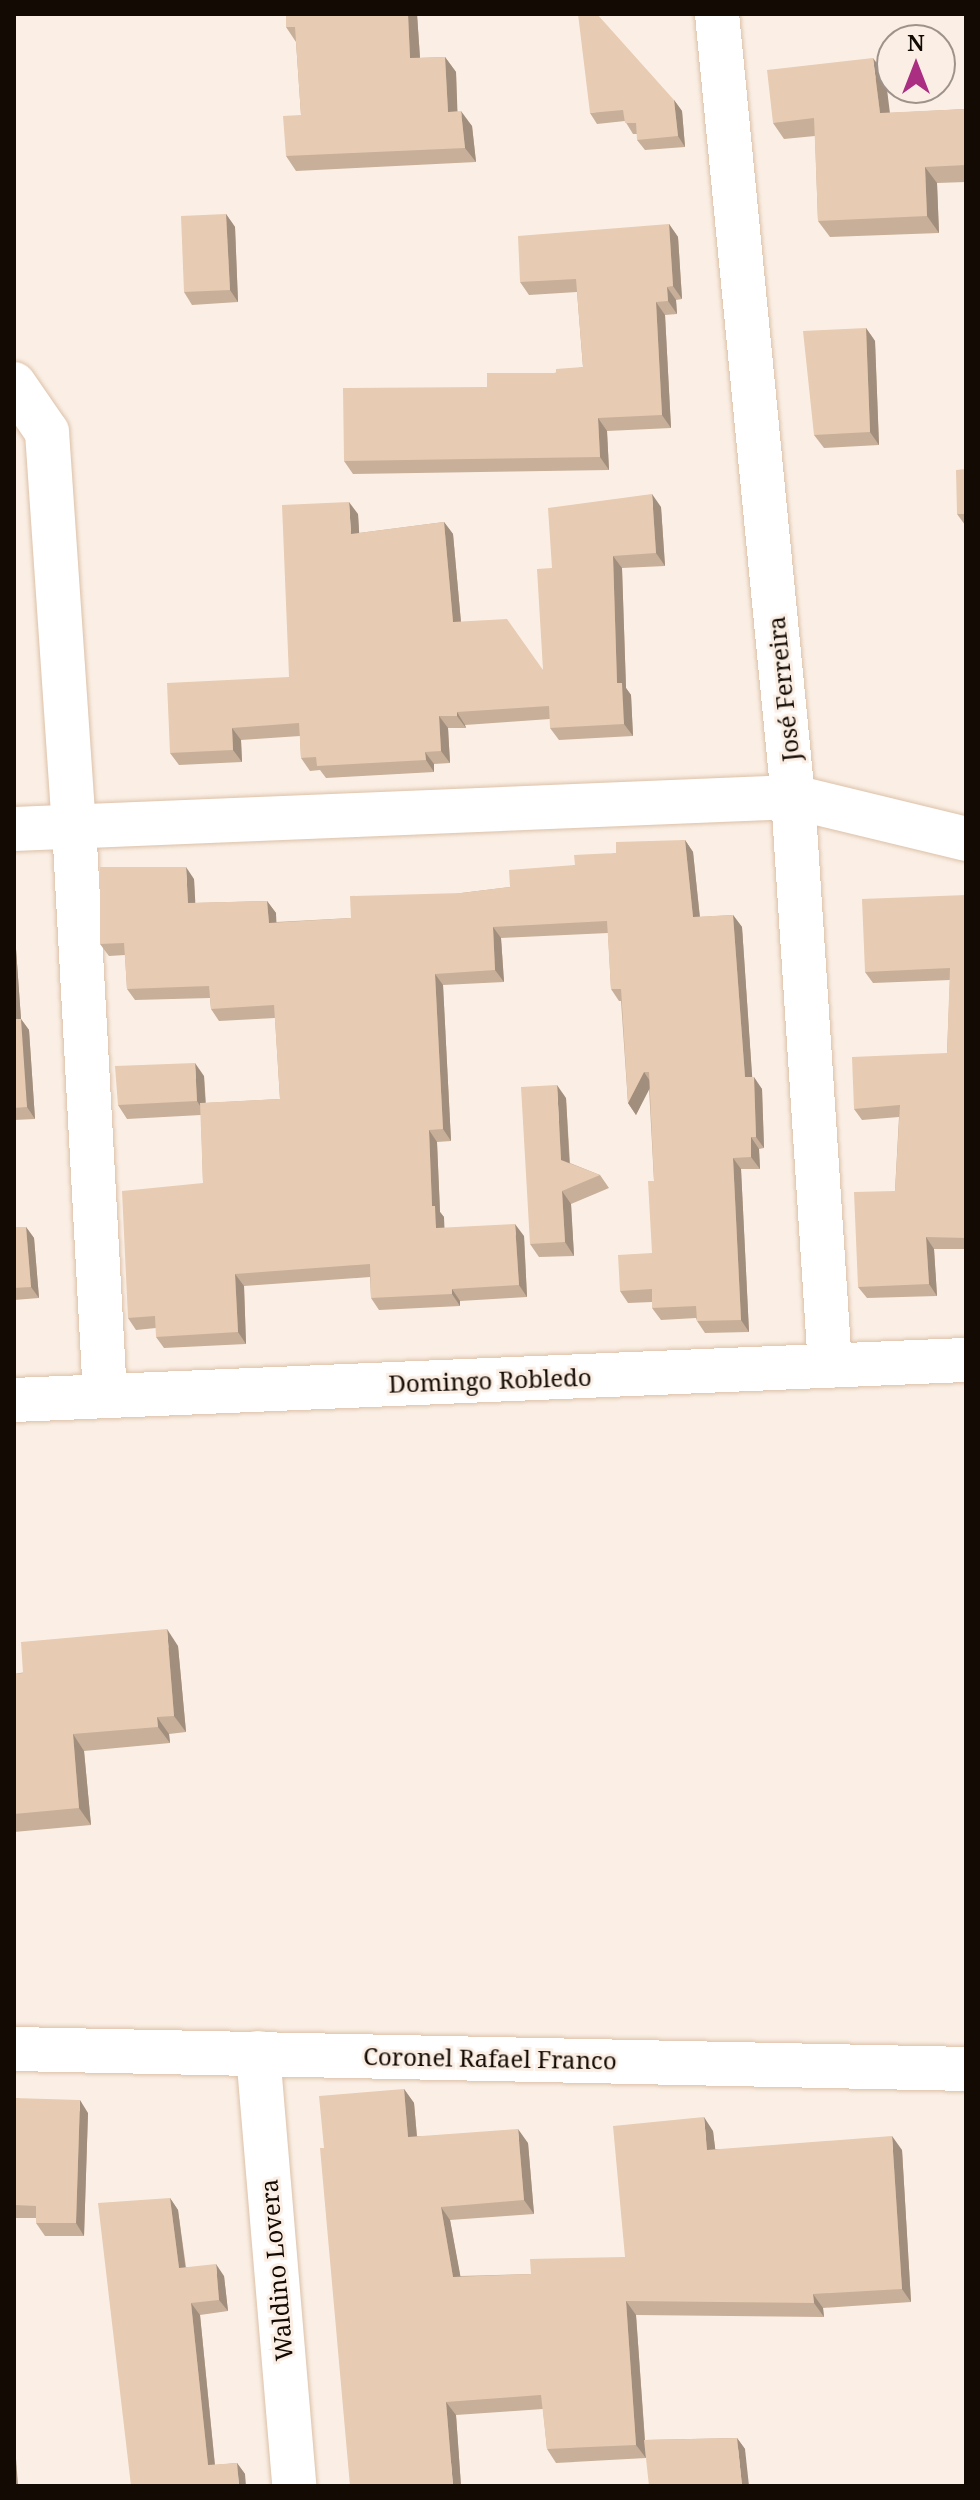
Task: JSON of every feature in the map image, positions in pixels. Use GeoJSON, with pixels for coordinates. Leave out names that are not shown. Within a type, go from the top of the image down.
{"type":"FeatureCollection","features":[{"type":"Feature","properties":{"kind":"street","name":"José Ferreira"},"geometry":{"type":"LineString","coordinates":[[717,14],[793,797],[830,1366]]}},
{"type":"Feature","properties":{"kind":"street"},"geometry":{"type":"LineString","coordinates":[[14,384],[47,432],[74,825],[105,1396]]}},
{"type":"Feature","properties":{"kind":"street"},"geometry":{"type":"LineString","coordinates":[[14,829],[793,797],[966,839]]}},
{"type":"Feature","properties":{"kind":"street","name":"Domingo Robledo"},"geometry":{"type":"LineString","coordinates":[[14,1400],[966,1360]]}},
{"type":"Feature","properties":{"kind":"street","name":"Coronel Rafael Franco"},"geometry":{"type":"LineString","coordinates":[[14,2049],[966,2069]]}},
{"type":"Feature","properties":{"kind":"street","name":"Waldino Lovera"},"geometry":{"type":"LineString","coordinates":[[258,2053],[294,2486]]}},
{"type":"Feature","properties":{"kind":"building"},"geometry":{"type":"Polygon","coordinates":[[[286,14],[408,14],[410,58],[445,57],[448,112],[461,111],[465,148],[286,156],[283,116],[301,115],[295,27],[286,27],[286,14]]]}},
{"type":"Feature","properties":{"kind":"building"},"geometry":{"type":"Polygon","coordinates":[[[578,14],[597,14],[674,100],[678,136],[637,140],[636,123],[625,123],[623,110],[590,113],[578,14]]]}},
{"type":"Feature","properties":{"kind":"building"},"geometry":{"type":"Polygon","coordinates":[[[873,58],[876,104],[879,104],[880,113],[966,109],[966,165],[925,167],[927,216],[818,221],[814,118],[773,123],[767,70],[873,58]]]}},
{"type":"Feature","properties":{"kind":"building"},"geometry":{"type":"Polygon","coordinates":[[[226,214],[230,290],[184,292],[181,216],[226,214]]]}},
{"type":"Feature","properties":{"kind":"building"},"geometry":{"type":"Polygon","coordinates":[[[669,224],[673,286],[667,287],[668,301],[656,302],[662,415],[598,418],[600,457],[344,461],[343,388],[487,387],[487,373],[556,373],[556,369],[583,367],[576,279],[520,282],[518,236],[669,224]]]}},
{"type":"Feature","properties":{"kind":"building"},"geometry":{"type":"Polygon","coordinates":[[[866,328],[870,432],[814,435],[803,331],[866,328]]]}},
{"type":"Feature","properties":{"kind":"building"},"geometry":{"type":"Polygon","coordinates":[[[966,469],[966,514],[957,514],[956,470],[966,469]]]}},
{"type":"Feature","properties":{"kind":"building"},"geometry":{"type":"Polygon","coordinates":[[[652,494],[656,553],[613,556],[617,683],[622,683],[624,724],[550,728],[549,706],[457,712],[457,716],[439,716],[441,751],[425,752],[426,760],[317,766],[316,757],[301,758],[299,723],[232,728],[233,750],[170,753],[167,683],[289,677],[282,505],[349,502],[351,534],[444,522],[453,622],[507,619],[543,670],[537,569],[552,568],[548,508],[652,494]]]}},
{"type":"Feature","properties":{"kind":"building"},"geometry":{"type":"Polygon","coordinates":[[[685,840],[693,917],[733,915],[745,1077],[754,1077],[756,1137],[751,1137],[751,1157],[733,1158],[741,1320],[697,1321],[696,1306],[652,1308],[652,1289],[620,1291],[618,1255],[652,1253],[648,1181],[654,1181],[649,1072],[644,1072],[628,1103],[621,989],[611,989],[607,921],[493,927],[495,970],[435,974],[443,1129],[429,1130],[432,1206],[435,1206],[436,1228],[515,1224],[519,1285],[452,1289],[452,1294],[371,1298],[370,1264],[235,1274],[238,1332],[156,1337],[155,1316],[128,1318],[122,1191],[203,1183],[200,1103],[280,1099],[274,1005],[211,1009],[209,986],[127,989],[124,943],[100,944],[100,867],[186,867],[188,903],[267,901],[269,923],[351,918],[350,896],[461,893],[510,887],[509,870],[575,865],[574,855],[616,853],[616,842],[685,840]]]}},
{"type":"Feature","properties":{"kind":"building"},"geometry":{"type":"Polygon","coordinates":[[[966,895],[966,1238],[926,1237],[929,1284],[858,1287],[854,1192],[895,1191],[900,1105],[854,1109],[852,1057],[947,1053],[950,968],[865,972],[862,899],[966,895]]]}},
{"type":"Feature","properties":{"kind":"building"},"geometry":{"type":"Polygon","coordinates":[[[14,1019],[21,1019],[27,1107],[14,1108],[14,1019]]]}},
{"type":"Feature","properties":{"kind":"building"},"geometry":{"type":"Polygon","coordinates":[[[195,1063],[197,1101],[118,1105],[115,1066],[195,1063]]]}},
{"type":"Feature","properties":{"kind":"building"},"geometry":{"type":"Polygon","coordinates":[[[557,1085],[561,1160],[600,1175],[562,1191],[565,1242],[530,1244],[521,1087],[557,1085]]]}},
{"type":"Feature","properties":{"kind":"building"},"geometry":{"type":"Polygon","coordinates":[[[14,1227],[26,1227],[31,1287],[14,1288],[14,1227]]]}},
{"type":"Feature","properties":{"kind":"building"},"geometry":{"type":"Polygon","coordinates":[[[167,1629],[174,1716],[157,1717],[158,1727],[73,1734],[79,1808],[14,1814],[14,1674],[23,1673],[21,1642],[167,1629]]]}},
{"type":"Feature","properties":{"kind":"building"},"geometry":{"type":"Polygon","coordinates":[[[404,2089],[408,2137],[518,2129],[524,2200],[441,2207],[453,2277],[531,2274],[530,2259],[625,2257],[613,2126],[704,2117],[707,2150],[892,2136],[902,2289],[813,2294],[814,2303],[626,2301],[636,2445],[547,2449],[541,2395],[446,2402],[453,2486],[350,2486],[320,2148],[324,2148],[319,2096],[404,2089]]]}},
{"type":"Feature","properties":{"kind":"building"},"geometry":{"type":"Polygon","coordinates":[[[14,2098],[80,2100],[76,2223],[36,2223],[36,2206],[14,2205],[14,2098]]]}},
{"type":"Feature","properties":{"kind":"building"},"geometry":{"type":"Polygon","coordinates":[[[170,2198],[179,2268],[216,2264],[219,2300],[191,2303],[208,2465],[237,2463],[239,2486],[131,2486],[98,2203],[170,2198]]]}},
{"type":"Feature","properties":{"kind":"building"},"geometry":{"type":"Polygon","coordinates":[[[737,2438],[742,2486],[649,2486],[644,2440],[737,2438]]]}}]}
